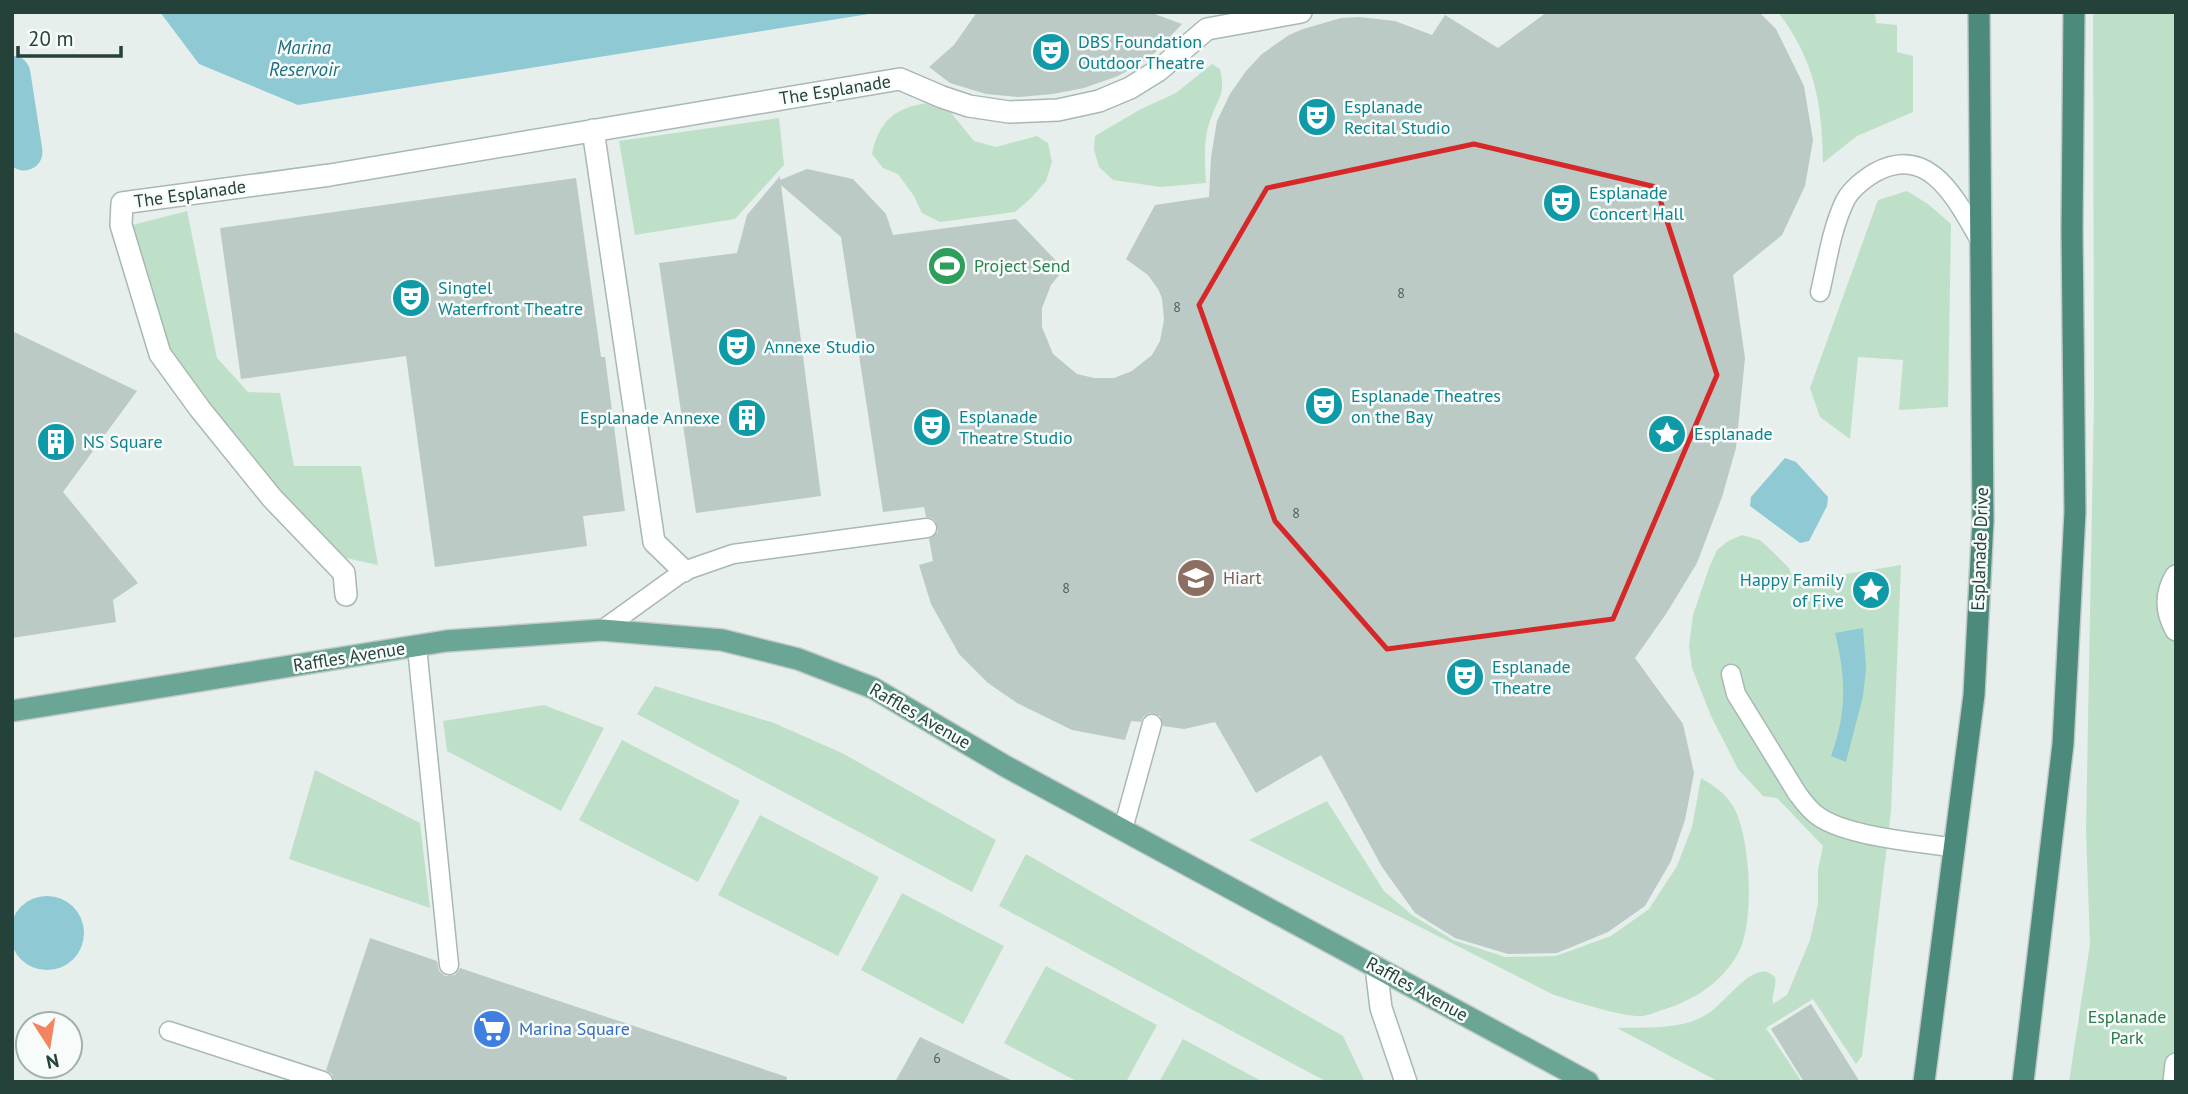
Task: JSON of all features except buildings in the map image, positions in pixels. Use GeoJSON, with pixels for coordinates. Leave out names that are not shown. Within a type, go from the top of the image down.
{"type":"FeatureCollection","features":[{"type":"Feature","properties":{"kind":"highway"},"geometry":{"type":"LineString","coordinates":[[2023,1082],[2063,744],[2073,539],[2074,12]]}},
{"type":"Feature","properties":{"kind":"highway","name":"Esplanade Drive"},"geometry":{"type":"LineString","coordinates":[[1924,1082],[1974,695],[1983,534],[1979,16]]}},
{"type":"Feature","properties":{"kind":"main road","name":"Raffles Avenue"},"geometry":{"type":"LineString","coordinates":[[12,711],[446,641],[602,630],[722,640],[798,659],[873,688],[1005,766],[1588,1082]]}},
{"type":"Feature","properties":{"kind":"street","name":"The Esplanade"},"geometry":{"type":"LineString","coordinates":[[345,594],[344,573],[272,498],[160,354],[121,225],[122,203],[330,175],[900,79],[969,106],[1009,112],[1058,110],[1099,101],[1130,88],[1159,70],[1207,29],[1301,12]]}},
{"type":"Feature","properties":{"kind":"street"},"geometry":{"type":"LineString","coordinates":[[593,130],[654,542],[684,571]]}},
{"type":"Feature","properties":{"kind":"street"},"geometry":{"type":"LineString","coordinates":[[2176,576],[2167,602],[2176,630]]}},
{"type":"Feature","properties":{"kind":"street"},"geometry":{"type":"LineString","coordinates":[[1376,967],[1381,1008],[1406,1082]]}},
{"type":"Feature","properties":{"kind":"street"},"geometry":{"type":"LineString","coordinates":[[2175,1082],[2176,1065]]}},
{"type":"Feature","properties":{"kind":"lane"},"geometry":{"type":"LineString","coordinates":[[1820,292],[1844,201],[1864,179],[1899,163],[1921,168],[1941,179],[1981,242]]}},
{"type":"Feature","properties":{"kind":"lane"},"geometry":{"type":"LineString","coordinates":[[602,630],[684,571],[733,554],[927,528]]}},
{"type":"Feature","properties":{"kind":"lane"},"geometry":{"type":"LineString","coordinates":[[417,647],[449,965]]}},
{"type":"Feature","properties":{"kind":"lane"},"geometry":{"type":"LineString","coordinates":[[1731,674],[1736,694],[1797,793],[1820,818],[1845,830],[1955,848]]}},
{"type":"Feature","properties":{"kind":"lane"},"geometry":{"type":"LineString","coordinates":[[1123,829],[1152,724]]}},
{"type":"Feature","properties":{"kind":"lane"},"geometry":{"type":"LineString","coordinates":[[169,1031],[323,1081]]}},
{"type":"Feature","properties":{"kind":"highlighted area"},"geometry":{"type":"Polygon","coordinates":[[[1474,144],[1656,187],[1717,375],[1613,619],[1387,649],[1275,521],[1199,305],[1267,188],[1474,144]]]}},
{"type":"Feature","properties":{"kind":"green space"},"geometry":{"type":"Polygon","coordinates":[[[1778,12],[1875,12],[1876,23],[1897,25],[1897,52],[1913,56],[1913,112],[1857,136],[1823,163],[1821,121],[1814,83],[1791,30],[1778,12]]]}},
{"type":"Feature","properties":{"kind":"green space","name":"Esplanade Park"},"geometry":{"type":"Polygon","coordinates":[[[2093,12],[2176,12],[2176,1082],[2069,1082],[2090,944],[2086,831],[2094,399],[2093,12]]]}},
{"type":"Feature","properties":{"kind":"green space"},"geometry":{"type":"Polygon","coordinates":[[[1212,64],[1220,69],[1222,85],[1206,136],[1206,183],[1161,187],[1113,180],[1099,167],[1094,149],[1095,136],[1141,109],[1176,93],[1212,64]]]}},
{"type":"Feature","properties":{"kind":"green space"},"geometry":{"type":"Polygon","coordinates":[[[929,103],[947,108],[974,141],[996,147],[1037,136],[1048,143],[1052,162],[1046,181],[1015,212],[940,222],[922,213],[898,174],[883,168],[872,154],[879,133],[890,118],[907,108],[929,103]]]}},
{"type":"Feature","properties":{"kind":"green space"},"geometry":{"type":"Polygon","coordinates":[[[779,118],[784,165],[735,219],[635,235],[619,141],[779,118]]]}},
{"type":"Feature","properties":{"kind":"green space"},"geometry":{"type":"Polygon","coordinates":[[[1907,191],[1928,204],[1951,224],[1948,407],[1899,410],[1903,360],[1858,357],[1850,439],[1820,417],[1810,388],[1878,200],[1907,191]]]}},
{"type":"Feature","properties":{"kind":"green space"},"geometry":{"type":"Polygon","coordinates":[[[187,211],[217,358],[248,392],[280,393],[294,466],[361,466],[378,565],[346,558],[269,484],[199,401],[161,332],[129,226],[187,211]]]}},
{"type":"Feature","properties":{"kind":"green space"},"geometry":{"type":"Polygon","coordinates":[[[1742,535],[1760,540],[1789,568],[1796,589],[1804,577],[1812,576],[1816,579],[1901,565],[1891,811],[1862,1056],[1856,1064],[1813,999],[1766,1028],[1802,1082],[1719,1082],[1617,1028],[1684,1024],[1704,1016],[1745,980],[1762,971],[1775,977],[1773,1004],[1787,995],[1810,940],[1818,904],[1818,870],[1823,846],[1777,798],[1763,796],[1738,769],[1711,716],[1692,668],[1689,646],[1693,615],[1709,568],[1717,550],[1742,535]]]}},
{"type":"Feature","properties":{"kind":"green space"},"geometry":{"type":"Polygon","coordinates":[[[655,686],[774,723],[842,753],[996,840],[972,892],[637,714],[655,686]]]}},
{"type":"Feature","properties":{"kind":"green space"},"geometry":{"type":"Polygon","coordinates":[[[544,705],[604,728],[561,811],[447,751],[443,721],[544,705]]]}},
{"type":"Feature","properties":{"kind":"green space"},"geometry":{"type":"Polygon","coordinates":[[[622,740],[740,801],[698,882],[579,820],[622,740]]]}},
{"type":"Feature","properties":{"kind":"green space"},"geometry":{"type":"Polygon","coordinates":[[[315,770],[420,823],[430,908],[289,859],[315,770]]]}},
{"type":"Feature","properties":{"kind":"green space"},"geometry":{"type":"Polygon","coordinates":[[[1701,778],[1730,801],[1744,838],[1749,904],[1742,943],[1729,967],[1702,992],[1682,1003],[1643,1016],[1611,1012],[1554,995],[1249,840],[1327,801],[1384,891],[1412,915],[1453,940],[1505,957],[1556,956],[1611,936],[1649,909],[1677,866],[1692,827],[1701,778]]]}},
{"type":"Feature","properties":{"kind":"green space"},"geometry":{"type":"Polygon","coordinates":[[[760,815],[879,877],[838,956],[718,895],[760,815]]]}},
{"type":"Feature","properties":{"kind":"green space"},"geometry":{"type":"Polygon","coordinates":[[[1026,854],[1343,1036],[1365,1082],[1327,1082],[999,906],[1026,854]]]}},
{"type":"Feature","properties":{"kind":"green space"},"geometry":{"type":"Polygon","coordinates":[[[902,893],[1004,946],[963,1024],[861,970],[902,893]]]}},
{"type":"Feature","properties":{"kind":"green space"},"geometry":{"type":"Polygon","coordinates":[[[1046,966],[1157,1025],[1126,1082],[1078,1082],[1004,1043],[1046,966]]]}},
{"type":"Feature","properties":{"kind":"green space"},"geometry":{"type":"Polygon","coordinates":[[[1183,1039],[1263,1082],[1159,1082],[1183,1039]]]}},
{"type":"Feature","properties":{"kind":"water","name":"Marina Reservoir"},"geometry":{"type":"Polygon","coordinates":[[[160,12],[870,12],[298,105],[199,64],[160,12]]]}},
{"type":"Feature","properties":{"kind":"water"},"geometry":{"type":"Polygon","coordinates":[[[1785,458],[1796,462],[1828,497],[1827,506],[1809,541],[1800,543],[1750,506],[1751,497],[1785,458]]]}},
{"type":"Feature","properties":{"kind":"water"},"geometry":{"type":"Polygon","coordinates":[[[1863,628],[1866,668],[1863,696],[1846,762],[1831,756],[1840,725],[1843,695],[1835,633],[1863,628]]]}},
{"type":"Feature","properties":{"kind":"water"},"geometry":{"type":"Polygon","coordinates":[[[47,896],[68,902],[78,912],[84,933],[78,954],[68,964],[47,970],[26,964],[16,954],[10,933],[16,912],[26,902],[47,896]]]}},
{"type":"Feature","properties":{"kind":"waterway"},"geometry":{"type":"LineString","coordinates":[[12,74],[24,152]]}},
{"type":"Feature","properties":{"kind":"place","name":"DBS Foundation Outdoor Theatre"},"geometry":{"type":"Point","coordinates":[1051,52]}},
{"type":"Feature","properties":{"kind":"place","name":"Esplanade Recital Studio"},"geometry":{"type":"Point","coordinates":[1317,117]}},
{"type":"Feature","properties":{"kind":"place","name":"Esplanade Concert Hall"},"geometry":{"type":"Point","coordinates":[1562,203]}},
{"type":"Feature","properties":{"kind":"place","name":"Project Send"},"geometry":{"type":"Point","coordinates":[947,266]}},
{"type":"Feature","properties":{"kind":"place","name":"Singtel Waterfront Theatre"},"geometry":{"type":"Point","coordinates":[411,298]}},
{"type":"Feature","properties":{"kind":"place","name":"Annexe Studio"},"geometry":{"type":"Point","coordinates":[737,347]}},
{"type":"Feature","properties":{"kind":"place","name":"Esplanade Theatres on the Bay"},"geometry":{"type":"Point","coordinates":[1324,406]}},
{"type":"Feature","properties":{"kind":"place","name":"Esplanade Annexe"},"geometry":{"type":"Point","coordinates":[747,418]}},
{"type":"Feature","properties":{"kind":"place","name":"Esplanade Theatre Studio"},"geometry":{"type":"Point","coordinates":[932,427]}},
{"type":"Feature","properties":{"kind":"place","name":"Esplanade"},"geometry":{"type":"Point","coordinates":[1667,434]}},
{"type":"Feature","properties":{"kind":"place","name":"NS Square"},"geometry":{"type":"Point","coordinates":[56,442]}},
{"type":"Feature","properties":{"kind":"place","name":"Hiart"},"geometry":{"type":"Point","coordinates":[1196,578]}},
{"type":"Feature","properties":{"kind":"place","name":"Happy Family of Five"},"geometry":{"type":"Point","coordinates":[1871,590]}},
{"type":"Feature","properties":{"kind":"place","name":"Esplanade Theatre"},"geometry":{"type":"Point","coordinates":[1465,677]}},
{"type":"Feature","properties":{"kind":"place","name":"Marina Square"},"geometry":{"type":"Point","coordinates":[492,1029]}}]}
